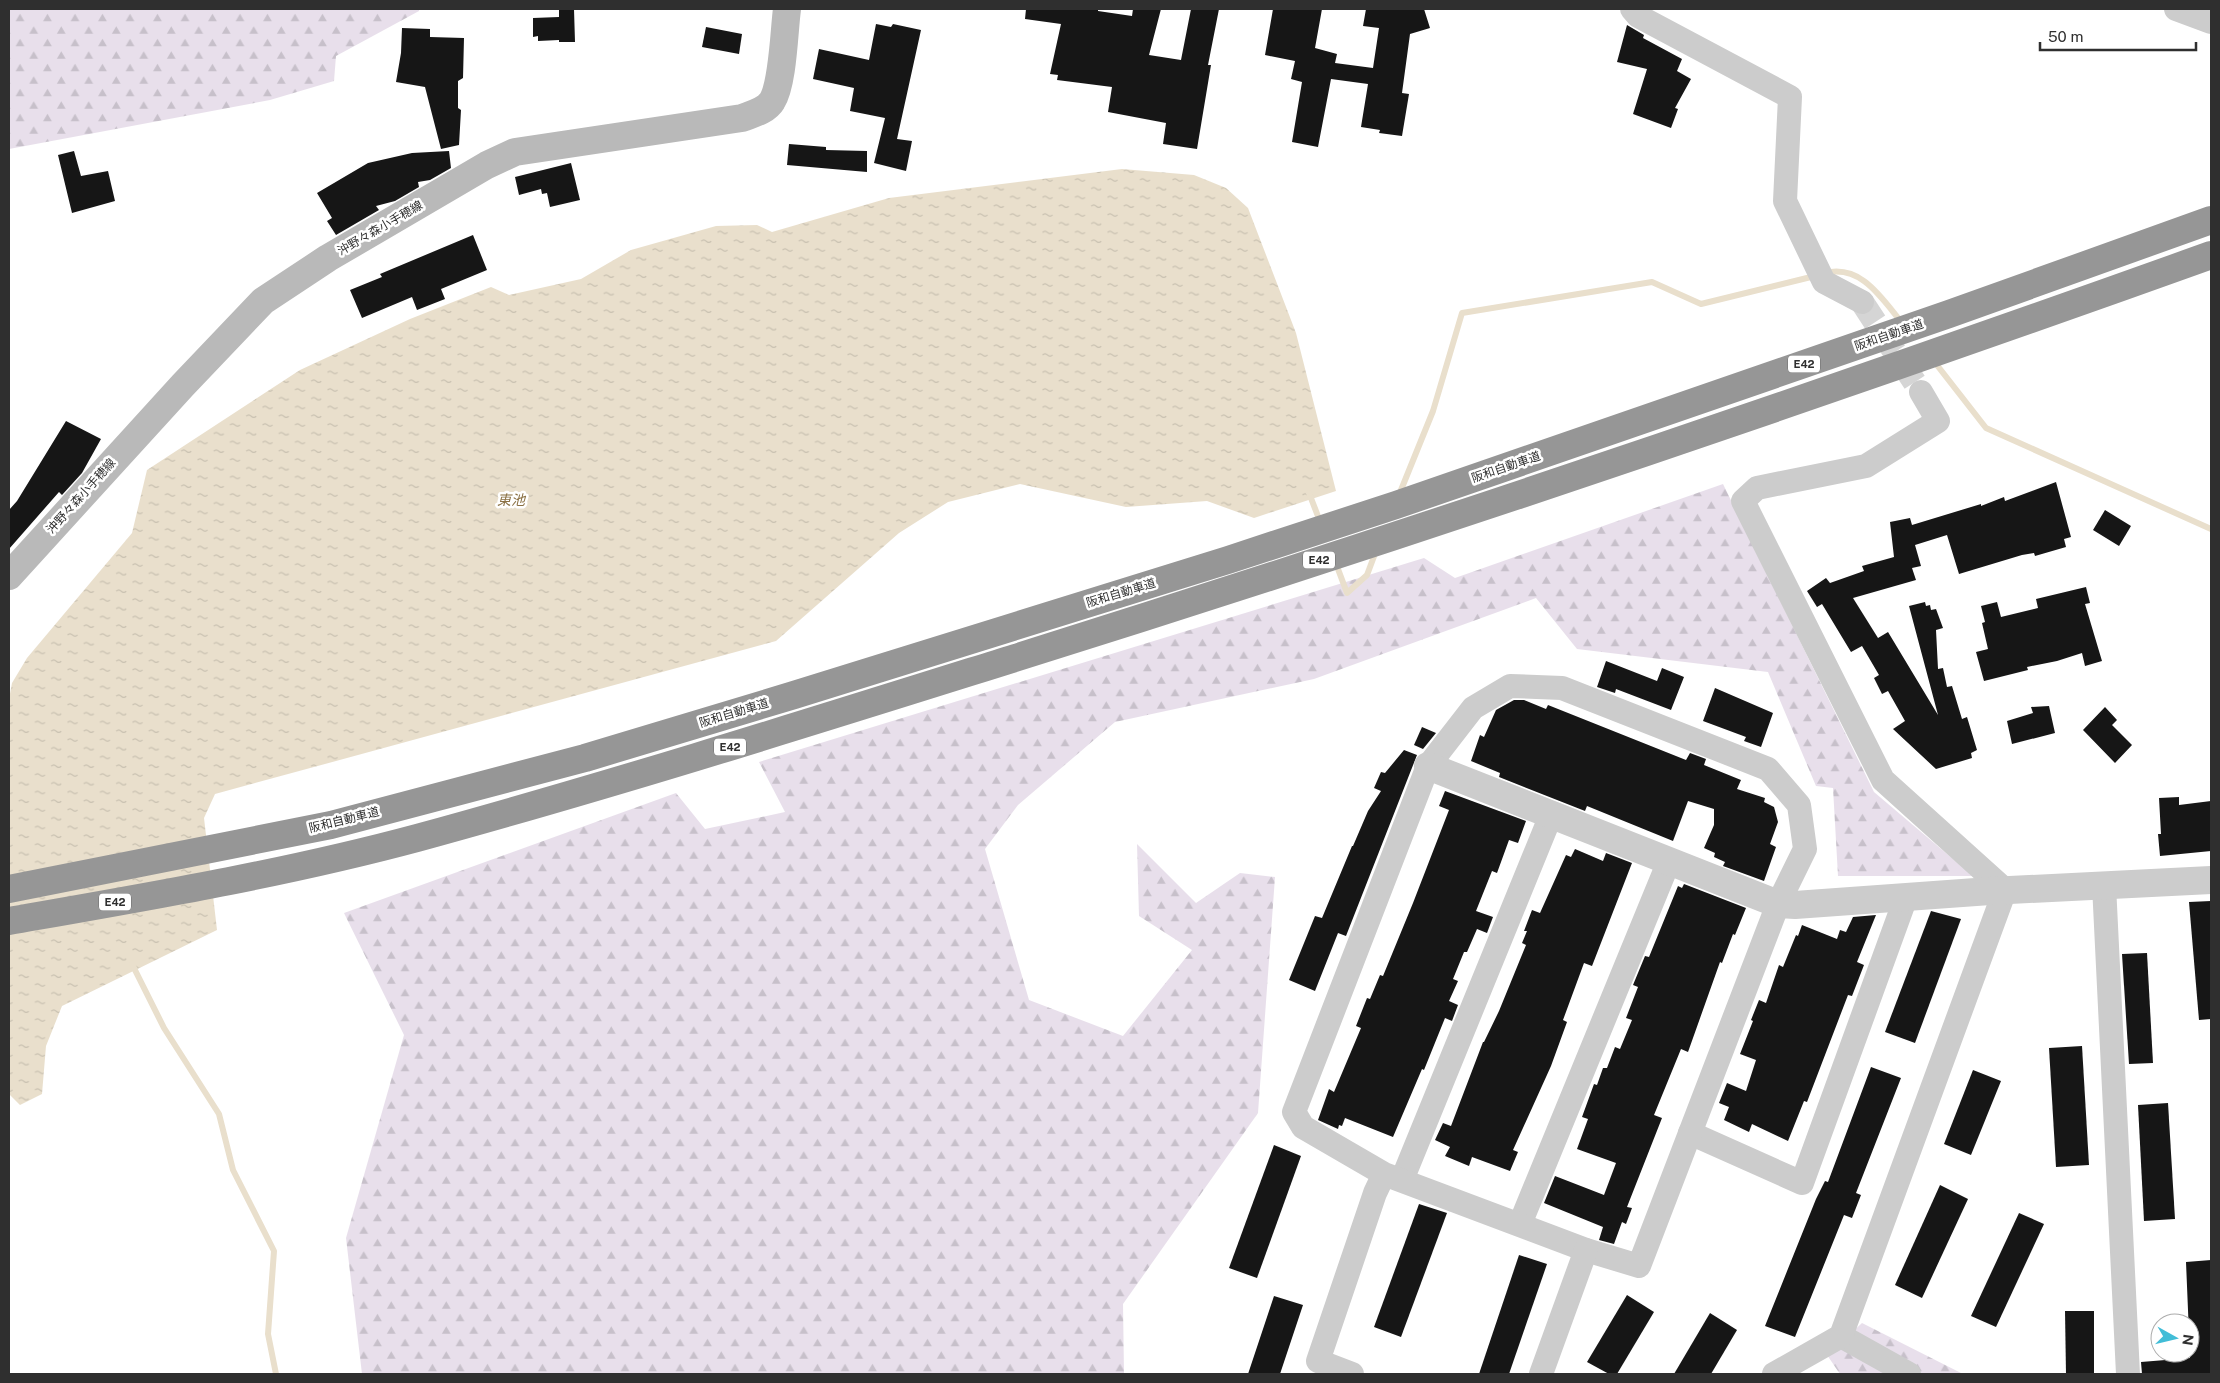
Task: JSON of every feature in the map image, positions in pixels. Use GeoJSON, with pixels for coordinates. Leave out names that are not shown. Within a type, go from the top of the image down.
{"type":"FeatureCollection","features":[{"type":"Feature","properties":{"kind":"highway","name":"阪和自動車道"},"geometry":{"type":"LineString","coordinates":[[9,889],[215,849],[331,824],[585,758],[1228,560],[1949,314],[2211,220]]}},
{"type":"Feature","properties":{"kind":"highway","name":"E42"},"geometry":{"type":"LineString","coordinates":[[9,921],[221,884],[414,839],[720,750],[1404,532],[1892,369],[2211,255]]}},
{"type":"Feature","properties":{"kind":"main road","name":"沖野々森小手穂線"},"geometry":{"type":"LineString","coordinates":[[9,576],[183,384],[263,301],[328,258],[487,165],[516,152],[742,118],[759,111],[772,102],[778,81],[787,9]]}},
{"type":"Feature","properties":{"kind":"street"},"geometry":{"type":"LineString","coordinates":[[1632,9],[1638,16],[1790,97],[1785,201],[1824,282],[1862,302]]}},
{"type":"Feature","properties":{"kind":"street"},"geometry":{"type":"LineString","coordinates":[[2176,9],[2211,22]]}},
{"type":"Feature","properties":{"kind":"street"},"geometry":{"type":"LineString","coordinates":[[1921,392],[1938,420],[1866,466],[1757,488],[1743,501],[1883,780],[2005,890]]}},
{"type":"Feature","properties":{"kind":"street"},"geometry":{"type":"LineString","coordinates":[[1510,686],[1562,688],[1768,769],[1799,805],[1805,849],[1778,904],[1639,1266],[1586,1250],[1393,1177],[1303,1127],[1294,1112],[1428,766],[1473,708],[1510,686]]}},
{"type":"Feature","properties":{"kind":"street"},"geometry":{"type":"LineString","coordinates":[[1428,766],[1778,904],[1795,906],[2005,890],[2211,880]]}},
{"type":"Feature","properties":{"kind":"street"},"geometry":{"type":"LineString","coordinates":[[1352,1374],[1318,1361],[1375,1193],[1393,1177],[1551,815]]}},
{"type":"Feature","properties":{"kind":"street"},"geometry":{"type":"LineString","coordinates":[[1520,1224],[1669,861]]}},
{"type":"Feature","properties":{"kind":"street"},"geometry":{"type":"LineString","coordinates":[[2104,885],[2128,1374]]}},
{"type":"Feature","properties":{"kind":"street"},"geometry":{"type":"LineString","coordinates":[[1774,1374],[1841,1336],[2005,890]]}},
{"type":"Feature","properties":{"kind":"street"},"geometry":{"type":"LineString","coordinates":[[1690,1133],[1802,1183],[1906,897]]}},
{"type":"Feature","properties":{"kind":"street"},"geometry":{"type":"LineString","coordinates":[[1541,1374],[1586,1250]]}},
{"type":"Feature","properties":{"kind":"street"},"geometry":{"type":"LineString","coordinates":[[1841,1336],[1909,1374]]}},
{"type":"Feature","properties":{"kind":"green space"},"geometry":{"type":"Polygon","coordinates":[[[9,9],[419,9],[419,11],[336,56],[334,81],[270,100],[9,149],[9,9]]]}},
{"type":"Feature","properties":{"kind":"green space"},"geometry":{"type":"Polygon","coordinates":[[[1723,484],[1874,792],[1973,876],[1838,876],[1833,788],[1816,786],[1768,672],[1577,649],[1536,598],[1314,679],[1115,722],[1018,805],[985,849],[1029,1000],[1123,1036],[1192,950],[1139,916],[1137,844],[1196,903],[1240,873],[1275,877],[1258,1113],[1123,1304],[1124,1374],[362,1374],[346,1238],[404,1035],[344,913],[676,793],[705,829],[785,812],[759,762],[1424,558],[1455,578],[1723,484]]]}},
{"type":"Feature","properties":{"kind":"green space"},"geometry":{"type":"Polygon","coordinates":[[[1862,1323],[1963,1374],[1840,1374],[1827,1355],[1862,1323]]]}},
{"type":"Feature","properties":{"kind":"water","name":"東池"},"geometry":{"type":"Polygon","coordinates":[[[1122,169],[1194,175],[1226,188],[1248,208],[1296,333],[1336,491],[1254,518],[1207,501],[1126,507],[1020,484],[948,502],[899,533],[776,641],[215,794],[204,818],[217,930],[62,1006],[46,1046],[42,1094],[20,1105],[9,1094],[9,699],[12,683],[27,658],[132,533],[147,470],[300,370],[410,319],[491,287],[509,295],[581,279],[631,250],[716,226],[757,225],[772,232],[889,198],[1122,169]]]}},
{"type":"Feature","properties":{"kind":"building"},"geometry":{"type":"Polygon","coordinates":[[[559,9],[574,9],[575,42],[559,42],[559,40],[538,41],[538,36],[533,37],[533,18],[559,17],[559,9]]]}},
{"type":"Feature","properties":{"kind":"building"},"geometry":{"type":"Polygon","coordinates":[[[1026,9],[1098,9],[1098,11],[1132,16],[1133,9],[1161,9],[1149,55],[1181,60],[1191,9],[1219,9],[1208,65],[1211,65],[1197,149],[1163,144],[1166,123],[1108,112],[1112,87],[1057,80],[1058,75],[1050,74],[1061,24],[1025,19],[1026,9]]]}},
{"type":"Feature","properties":{"kind":"building"},"geometry":{"type":"Polygon","coordinates":[[[1273,9],[1322,9],[1315,48],[1337,54],[1335,63],[1373,68],[1379,28],[1363,26],[1366,9],[1424,9],[1430,28],[1410,34],[1402,93],[1409,94],[1402,136],[1379,133],[1380,130],[1361,127],[1368,84],[1331,79],[1318,147],[1292,142],[1302,82],[1291,79],[1295,61],[1265,55],[1273,9]]]}},
{"type":"Feature","properties":{"kind":"building"},"geometry":{"type":"Polygon","coordinates":[[[876,24],[891,27],[893,24],[921,30],[897,139],[912,141],[906,171],[874,163],[885,118],[850,111],[854,88],[813,79],[819,49],[869,60],[876,24]]]}},
{"type":"Feature","properties":{"kind":"building"},"geometry":{"type":"Polygon","coordinates":[[[1627,25],[1644,35],[1643,38],[1682,59],[1677,71],[1691,79],[1675,108],[1678,109],[1671,128],[1633,114],[1647,69],[1617,62],[1627,25]]]}},
{"type":"Feature","properties":{"kind":"building"},"geometry":{"type":"Polygon","coordinates":[[[706,27],[742,34],[739,54],[702,47],[706,27]]]}},
{"type":"Feature","properties":{"kind":"building"},"geometry":{"type":"Polygon","coordinates":[[[402,28],[430,29],[430,37],[464,38],[463,78],[458,81],[458,108],[461,110],[459,145],[441,149],[425,87],[396,82],[401,53],[402,28]]]}},
{"type":"Feature","properties":{"kind":"building"},"geometry":{"type":"Polygon","coordinates":[[[789,144],[826,147],[826,150],[867,151],[867,172],[787,165],[789,144]]]}},
{"type":"Feature","properties":{"kind":"building"},"geometry":{"type":"Polygon","coordinates":[[[74,151],[81,176],[108,171],[115,201],[72,213],[58,155],[74,151]]]}},
{"type":"Feature","properties":{"kind":"building"},"geometry":{"type":"Polygon","coordinates":[[[449,151],[451,168],[430,180],[418,182],[419,187],[395,201],[376,206],[379,210],[336,235],[327,221],[332,218],[317,193],[368,163],[412,153],[449,151]]]}},
{"type":"Feature","properties":{"kind":"building"},"geometry":{"type":"Polygon","coordinates":[[[571,163],[580,200],[550,207],[547,193],[542,194],[541,189],[519,195],[515,177],[571,163]]]}},
{"type":"Feature","properties":{"kind":"building"},"geometry":{"type":"Polygon","coordinates":[[[473,235],[487,270],[441,289],[445,299],[417,310],[412,297],[362,318],[350,290],[382,277],[380,274],[473,235]]]}},
{"type":"Feature","properties":{"kind":"building"},"geometry":{"type":"Polygon","coordinates":[[[66,421],[101,439],[82,473],[62,495],[59,492],[9,549],[9,510],[17,501],[66,421]]]}},
{"type":"Feature","properties":{"kind":"building"},"geometry":{"type":"Polygon","coordinates":[[[2056,482],[2071,537],[2064,539],[2066,547],[2035,556],[2034,553],[2022,555],[1959,574],[1947,535],[1915,545],[1921,566],[1912,568],[1916,580],[1853,598],[1878,638],[1888,632],[1938,715],[1909,606],[1925,602],[1926,606],[1930,605],[1931,610],[1936,609],[1943,628],[1936,630],[1938,669],[1943,668],[1947,687],[1952,686],[1962,719],[1967,717],[1977,750],[1971,753],[1972,758],[1936,769],[1893,729],[1905,721],[1888,691],[1882,694],[1874,678],[1879,675],[1862,646],[1851,652],[1822,604],[1817,607],[1807,591],[1826,578],[1830,583],[1864,571],[1862,566],[1894,557],[1890,522],[1910,518],[1912,525],[1981,504],[1981,506],[2004,497],[2005,501],[2056,482]]]}},
{"type":"Feature","properties":{"kind":"building"},"geometry":{"type":"Polygon","coordinates":[[[2105,510],[2131,526],[2119,546],[2093,530],[2105,510]]]}},
{"type":"Feature","properties":{"kind":"building"},"geometry":{"type":"Polygon","coordinates":[[[2086,587],[2090,603],[2085,604],[2102,661],[2085,666],[2082,653],[2057,661],[2027,667],[2028,670],[1984,681],[1976,652],[1988,649],[1982,623],[1985,622],[1981,606],[1997,602],[2001,617],[2038,608],[2036,599],[2086,587]]]}},
{"type":"Feature","properties":{"kind":"building"},"geometry":{"type":"Polygon","coordinates":[[[1606,661],[1657,681],[1662,668],[1684,677],[1671,710],[1616,689],[1615,693],[1597,687],[1606,661]]]}},
{"type":"Feature","properties":{"kind":"building"},"geometry":{"type":"Polygon","coordinates":[[[1715,688],[1773,713],[1761,747],[1744,741],[1746,737],[1703,721],[1715,688]]]}},
{"type":"Feature","properties":{"kind":"building"},"geometry":{"type":"Polygon","coordinates":[[[1514,700],[1524,700],[1546,709],[1548,705],[1686,760],[1690,753],[1706,759],[1704,765],[1741,780],[1737,789],[1765,798],[1764,802],[1774,807],[1778,822],[1770,844],[1776,847],[1764,881],[1723,866],[1725,862],[1714,857],[1715,853],[1704,848],[1714,825],[1714,809],[1688,801],[1673,841],[1587,806],[1585,811],[1499,777],[1500,773],[1471,761],[1480,735],[1484,737],[1496,710],[1514,700]]]}},
{"type":"Feature","properties":{"kind":"building"},"geometry":{"type":"Polygon","coordinates":[[[2049,706],[2055,733],[2012,744],[2007,721],[2033,713],[2031,707],[2049,706]]]}},
{"type":"Feature","properties":{"kind":"building"},"geometry":{"type":"Polygon","coordinates":[[[2105,707],[2117,720],[2112,725],[2132,745],[2115,763],[2083,730],[2105,707]]]}},
{"type":"Feature","properties":{"kind":"building"},"geometry":{"type":"Polygon","coordinates":[[[1422,727],[1436,733],[1423,749],[1414,745],[1422,727]]]}},
{"type":"Feature","properties":{"kind":"building"},"geometry":{"type":"Polygon","coordinates":[[[1404,750],[1417,755],[1346,936],[1338,933],[1315,991],[1289,980],[1315,916],[1322,918],[1368,811],[1381,791],[1374,788],[1381,772],[1385,773],[1404,750]]]}},
{"type":"Feature","properties":{"kind":"building"},"geometry":{"type":"Polygon","coordinates":[[[1445,791],[1526,821],[1518,843],[1509,840],[1497,873],[1492,871],[1476,911],[1493,917],[1487,933],[1477,929],[1467,952],[1464,952],[1453,979],[1458,981],[1449,1001],[1458,1005],[1452,1021],[1445,1018],[1424,1070],[1422,1069],[1393,1137],[1345,1118],[1342,1126],[1339,1125],[1338,1129],[1318,1120],[1329,1089],[1334,1092],[1361,1028],[1356,1026],[1367,998],[1370,999],[1380,975],[1383,976],[1449,810],[1439,806],[1445,791]]]}},
{"type":"Feature","properties":{"kind":"building"},"geometry":{"type":"Polygon","coordinates":[[[2179,797],[2179,805],[2211,801],[2211,851],[2160,856],[2158,834],[2161,834],[2159,798],[2179,797]]]}},
{"type":"Feature","properties":{"kind":"building"},"geometry":{"type":"Polygon","coordinates":[[[1575,849],[1603,861],[1606,853],[1632,863],[1592,966],[1584,963],[1563,1020],[1567,1022],[1551,1066],[1513,1150],[1518,1152],[1510,1171],[1472,1157],[1469,1166],[1445,1156],[1450,1147],[1435,1140],[1443,1123],[1451,1126],[1483,1042],[1499,1011],[1526,945],[1522,943],[1527,931],[1524,931],[1532,910],[1540,913],[1566,855],[1571,857],[1575,849]]]}},
{"type":"Feature","properties":{"kind":"building"},"geometry":{"type":"Polygon","coordinates":[[[1684,884],[1746,908],[1735,935],[1733,934],[1722,963],[1720,962],[1688,1052],[1681,1049],[1654,1115],[1662,1118],[1627,1207],[1632,1208],[1626,1224],[1622,1222],[1614,1244],[1599,1240],[1603,1227],[1544,1203],[1555,1176],[1604,1195],[1616,1163],[1577,1149],[1588,1119],[1582,1117],[1594,1084],[1597,1085],[1603,1068],[1607,1068],[1615,1047],[1620,1049],[1632,1020],[1626,1018],[1638,987],[1633,985],[1645,956],[1649,957],[1678,886],[1682,888],[1684,884]]]}},
{"type":"Feature","properties":{"kind":"building"},"geometry":{"type":"Polygon","coordinates":[[[2211,901],[2211,1019],[2199,1020],[2189,902],[2211,901]]]}},
{"type":"Feature","properties":{"kind":"building"},"geometry":{"type":"Polygon","coordinates":[[[1931,911],[1961,919],[1915,1043],[1885,1032],[1931,911]]]}},
{"type":"Feature","properties":{"kind":"building"},"geometry":{"type":"Polygon","coordinates":[[[1876,915],[1857,962],[1864,965],[1852,996],[1848,995],[1807,1102],[1804,1101],[1788,1141],[1752,1124],[1749,1132],[1724,1120],[1729,1107],[1719,1103],[1727,1083],[1746,1091],[1756,1060],[1740,1054],[1759,1000],[1766,1003],[1779,965],[1783,967],[1802,925],[1837,939],[1840,930],[1846,932],[1853,917],[1876,915]]]}},
{"type":"Feature","properties":{"kind":"building"},"geometry":{"type":"Polygon","coordinates":[[[2147,953],[2153,1063],[2129,1064],[2122,954],[2147,953]]]}},
{"type":"Feature","properties":{"kind":"building"},"geometry":{"type":"Polygon","coordinates":[[[2082,1046],[2089,1165],[2056,1167],[2049,1048],[2082,1046]]]}},
{"type":"Feature","properties":{"kind":"building"},"geometry":{"type":"Polygon","coordinates":[[[1871,1067],[1901,1078],[1856,1193],[1861,1195],[1852,1218],[1844,1215],[1795,1337],[1765,1326],[1816,1199],[1825,1181],[1828,1182],[1871,1067]]]}},
{"type":"Feature","properties":{"kind":"building"},"geometry":{"type":"Polygon","coordinates":[[[1973,1070],[2001,1081],[1971,1155],[1944,1144],[1973,1070]]]}},
{"type":"Feature","properties":{"kind":"building"},"geometry":{"type":"Polygon","coordinates":[[[2168,1103],[2175,1219],[2144,1221],[2138,1105],[2168,1103]]]}},
{"type":"Feature","properties":{"kind":"building"},"geometry":{"type":"Polygon","coordinates":[[[1274,1145],[1301,1156],[1257,1278],[1229,1268],[1274,1145]]]}},
{"type":"Feature","properties":{"kind":"building"},"geometry":{"type":"Polygon","coordinates":[[[1940,1185],[1968,1199],[1922,1298],[1895,1285],[1940,1185]]]}},
{"type":"Feature","properties":{"kind":"building"},"geometry":{"type":"Polygon","coordinates":[[[1419,1204],[1447,1213],[1401,1337],[1374,1327],[1419,1204]]]}},
{"type":"Feature","properties":{"kind":"building"},"geometry":{"type":"Polygon","coordinates":[[[2019,1213],[2044,1224],[1996,1327],[1971,1316],[2019,1213]]]}},
{"type":"Feature","properties":{"kind":"building"},"geometry":{"type":"Polygon","coordinates":[[[1519,1255],[1547,1264],[1509,1374],[1479,1374],[1519,1255]]]}},
{"type":"Feature","properties":{"kind":"building"},"geometry":{"type":"Polygon","coordinates":[[[2211,1260],[2211,1374],[2142,1374],[2141,1362],[2200,1363],[2200,1313],[2188,1313],[2186,1262],[2211,1260]]]}},
{"type":"Feature","properties":{"kind":"building"},"geometry":{"type":"Polygon","coordinates":[[[1627,1295],[1654,1312],[1617,1374],[1609,1374],[1587,1362],[1627,1295]]]}},
{"type":"Feature","properties":{"kind":"building"},"geometry":{"type":"Polygon","coordinates":[[[1274,1296],[1303,1305],[1280,1374],[1248,1374],[1274,1296]]]}},
{"type":"Feature","properties":{"kind":"building"},"geometry":{"type":"Polygon","coordinates":[[[2065,1311],[2094,1311],[2094,1374],[2066,1374],[2065,1311]]]}},
{"type":"Feature","properties":{"kind":"building"},"geometry":{"type":"Polygon","coordinates":[[[1710,1313],[1737,1330],[1711,1374],[1674,1374],[1710,1313]]]}},
{"type":"Feature","properties":{"kind":"waterway"},"geometry":{"type":"LineString","coordinates":[[1825,273],[1838,272],[1850,274],[1860,279],[1879,295],[1903,324]]}},
{"type":"Feature","properties":{"kind":"waterway"},"geometry":{"type":"LineString","coordinates":[[1399,495],[1433,411],[1462,313],[1652,282],[1701,304],[1815,276]]}},
{"type":"Feature","properties":{"kind":"waterway"},"geometry":{"type":"LineString","coordinates":[[1933,360],[1986,428],[2211,529]]}},
{"type":"Feature","properties":{"kind":"waterway"},"geometry":{"type":"LineString","coordinates":[[1309,493],[1321,524]]}},
{"type":"Feature","properties":{"kind":"waterway"},"geometry":{"type":"LineString","coordinates":[[1335,561],[1347,593],[1367,575],[1376,551]]}},
{"type":"Feature","properties":{"kind":"waterway"},"geometry":{"type":"LineString","coordinates":[[132,964],[164,1028],[219,1114],[233,1170],[274,1251],[268,1334],[276,1374]]}},
{"type":"Feature","properties":{"kind":"tunnel"},"geometry":{"type":"LineString","coordinates":[[1862,302],[1921,392]]}}]}
